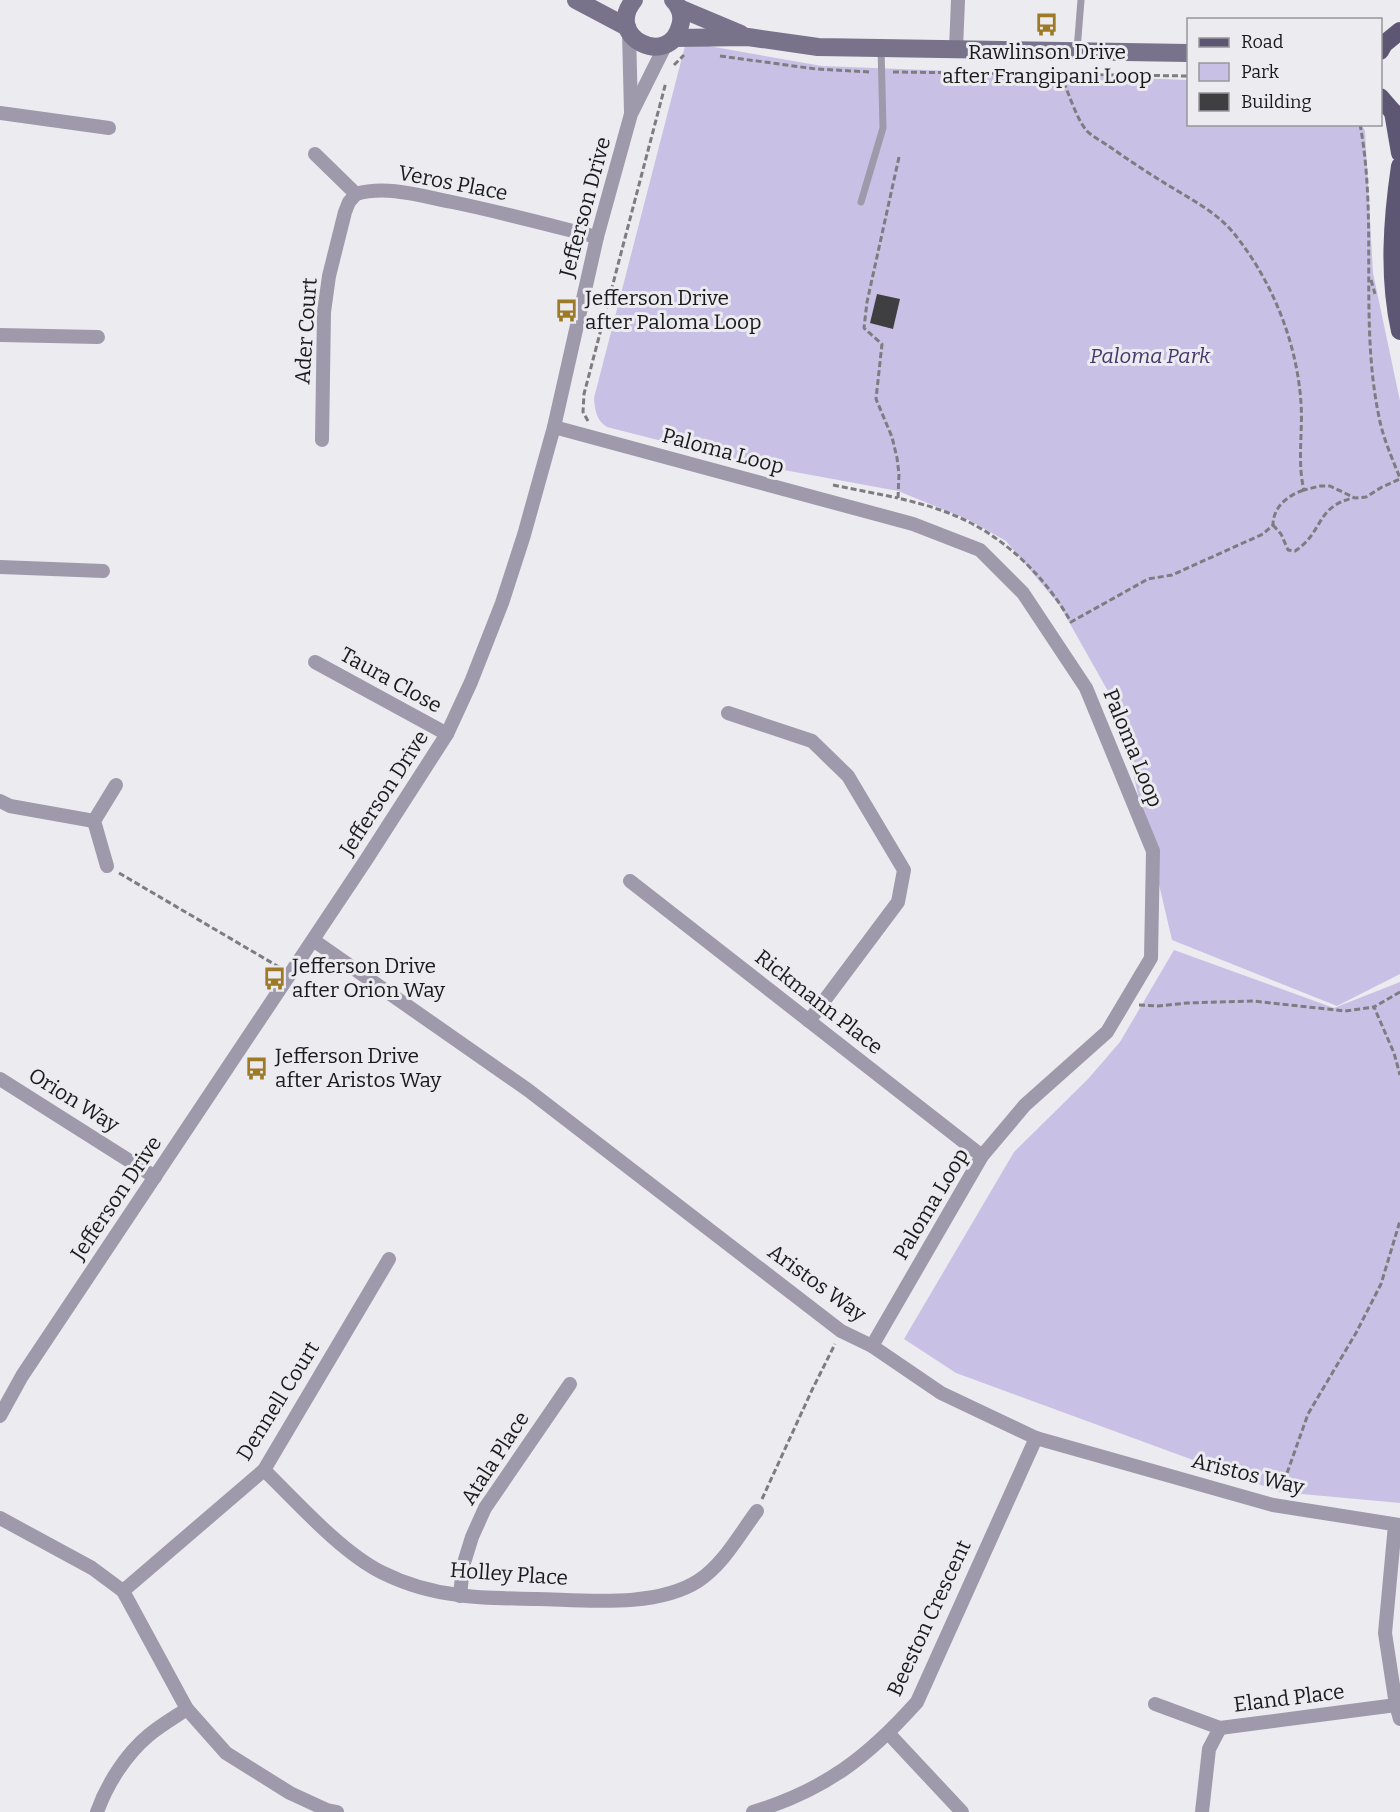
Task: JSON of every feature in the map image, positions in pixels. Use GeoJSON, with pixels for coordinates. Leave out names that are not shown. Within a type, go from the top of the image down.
{"type":"FeatureCollection","features":[{"type":"Feature","properties":{"kind":"main road"},"geometry":{"type":"LineString","coordinates":[[1382,47],[1400,32]]}},
{"type":"Feature","properties":{"kind":"main road"},"geometry":{"type":"LineString","coordinates":[[1382,99],[1396,114],[1400,153]]}},
{"type":"Feature","properties":{"kind":"main road"},"geometry":{"type":"LineString","coordinates":[[1400,166],[1395,198],[1392,264],[1400,331]]}},
{"type":"Feature","properties":{"kind":"street"},"geometry":{"type":"LineString","coordinates":[[576,0],[628,29],[636,40],[656,47],[670,41],[748,36],[818,47],[1187,53]]}},
{"type":"Feature","properties":{"kind":"street"},"geometry":{"type":"LineString","coordinates":[[628,29],[626,16],[634,0]]}},
{"type":"Feature","properties":{"kind":"street"},"geometry":{"type":"LineString","coordinates":[[956,49],[958,0]]}},
{"type":"Feature","properties":{"kind":"street"},"geometry":{"type":"LineString","coordinates":[[670,41],[681,23],[676,4]]}},
{"type":"Feature","properties":{"kind":"street"},"geometry":{"type":"LineString","coordinates":[[676,4],[748,36]]}},
{"type":"Feature","properties":{"kind":"street","name":"Jefferson Drive"},"geometry":{"type":"LineString","coordinates":[[628,29],[631,114]]}},
{"type":"Feature","properties":{"kind":"street","name":"Jefferson Drive"},"geometry":{"type":"LineString","coordinates":[[0,1416],[22,1376],[291,974],[447,734],[471,682],[502,603],[524,535],[554,427],[597,237],[631,114],[670,41]]}},
{"type":"Feature","properties":{"kind":"street"},"geometry":{"type":"LineString","coordinates":[[0,113],[109,129]]}},
{"type":"Feature","properties":{"kind":"street"},"geometry":{"type":"LineString","coordinates":[[315,154],[356,194]]}},
{"type":"Feature","properties":{"kind":"street","name":"Veros Place"},"geometry":{"type":"LineString","coordinates":[[356,194],[380,190],[416,195],[492,210],[597,237]]}},
{"type":"Feature","properties":{"kind":"street","name":"Ader Court"},"geometry":{"type":"LineString","coordinates":[[322,440],[324,312],[329,276],[345,212],[349,202],[356,194]]}},
{"type":"Feature","properties":{"kind":"street"},"geometry":{"type":"LineString","coordinates":[[0,335],[98,337]]}},
{"type":"Feature","properties":{"kind":"street","name":"Paloma Loop"},"geometry":{"type":"LineString","coordinates":[[554,427],[913,524],[980,550],[1023,593],[1086,687],[1153,851],[1150,958],[1107,1032],[1025,1105],[982,1156],[872,1346]]}},
{"type":"Feature","properties":{"kind":"street"},"geometry":{"type":"LineString","coordinates":[[0,567],[103,571]]}},
{"type":"Feature","properties":{"kind":"street","name":"Taura Close"},"geometry":{"type":"LineString","coordinates":[[315,662],[447,734]]}},
{"type":"Feature","properties":{"kind":"street"},"geometry":{"type":"LineString","coordinates":[[728,713],[812,741],[848,776],[904,870],[898,902],[809,1021]]}},
{"type":"Feature","properties":{"kind":"street"},"geometry":{"type":"LineString","coordinates":[[107,866],[94,821],[116,785]]}},
{"type":"Feature","properties":{"kind":"street"},"geometry":{"type":"LineString","coordinates":[[0,801],[10,806],[94,821]]}},
{"type":"Feature","properties":{"kind":"street","name":"Rickmann Place"},"geometry":{"type":"LineString","coordinates":[[630,881],[982,1156]]}},
{"type":"Feature","properties":{"kind":"street","name":"Aristos Way"},"geometry":{"type":"LineString","coordinates":[[313,940],[528,1090],[842,1331],[872,1346],[941,1393],[1036,1438],[1273,1505],[1397,1525]]}},
{"type":"Feature","properties":{"kind":"street","name":"Orion Way"},"geometry":{"type":"LineString","coordinates":[[0,1078],[155,1177]]}},
{"type":"Feature","properties":{"kind":"street","name":"Dennell Court"},"geometry":{"type":"LineString","coordinates":[[123,1591],[264,1470],[389,1259]]}},
{"type":"Feature","properties":{"kind":"street","name":"Atala Place"},"geometry":{"type":"LineString","coordinates":[[460,1596],[463,1566],[485,1508],[570,1384]]}},
{"type":"Feature","properties":{"kind":"street","name":"Beeston Crescent"},"geometry":{"type":"LineString","coordinates":[[753,1812],[822,1785],[858,1760],[889,1734],[917,1702],[1036,1438]]}},
{"type":"Feature","properties":{"kind":"street","name":"Holley Place"},"geometry":{"type":"LineString","coordinates":[[264,1470],[337,1540],[379,1571],[411,1586],[460,1596],[589,1600],[636,1599],[672,1593],[698,1581],[717,1565],[757,1511]]}},
{"type":"Feature","properties":{"kind":"street"},"geometry":{"type":"LineString","coordinates":[[0,1518],[92,1568],[123,1591],[187,1708],[226,1753],[290,1793],[330,1811]]}},
{"type":"Feature","properties":{"kind":"street"},"geometry":{"type":"LineString","coordinates":[[1397,1525],[1385,1633],[1398,1712]]}},
{"type":"Feature","properties":{"kind":"street","name":"Eland Place"},"geometry":{"type":"LineString","coordinates":[[1155,1704],[1220,1728],[1398,1712]]}},
{"type":"Feature","properties":{"kind":"street"},"geometry":{"type":"LineString","coordinates":[[97,1812],[102,1798],[131,1755],[148,1736],[187,1708]]}},
{"type":"Feature","properties":{"kind":"street"},"geometry":{"type":"LineString","coordinates":[[1202,1812],[1209,1749],[1220,1728]]}},
{"type":"Feature","properties":{"kind":"street"},"geometry":{"type":"LineString","coordinates":[[889,1734],[962,1812]]}},
{"type":"Feature","properties":{"kind":"lane"},"geometry":{"type":"LineString","coordinates":[[1077,50],[1081,0]]}},
{"type":"Feature","properties":{"kind":"lane"},"geometry":{"type":"LineString","coordinates":[[861,202],[883,129],[880,48]]}},
{"type":"Feature","properties":{"kind":"path"},"geometry":{"type":"LineString","coordinates":[[1060,74],[1078,117],[1088,132],[1221,219],[1235,234],[1263,276],[1281,315],[1298,373],[1302,439],[1301,478],[1304,490]]}},
{"type":"Feature","properties":{"kind":"path"},"geometry":{"type":"LineString","coordinates":[[1141,75],[1187,76]]}},
{"type":"Feature","properties":{"kind":"path"},"geometry":{"type":"LineString","coordinates":[[591,425],[583,412],[585,394],[666,80]]}},
{"type":"Feature","properties":{"kind":"path"},"geometry":{"type":"LineString","coordinates":[[1273,525],[1281,534],[1288,549],[1295,551],[1311,538],[1327,509],[1341,501],[1366,497],[1400,478],[1379,418],[1372,367],[1368,216],[1360,126]]}},
{"type":"Feature","properties":{"kind":"path"},"geometry":{"type":"LineString","coordinates":[[898,498],[897,458],[892,438],[876,399],[882,344],[864,327],[867,302],[899,157]]}},
{"type":"Feature","properties":{"kind":"path"},"geometry":{"type":"LineString","coordinates":[[831,484],[898,498],[947,512],[980,528],[1005,544],[1032,569],[1059,600],[1071,622],[1148,579],[1172,575],[1263,534],[1273,525],[1274,512],[1284,501],[1304,490],[1330,486],[1355,498]]}},
{"type":"Feature","properties":{"kind":"path"},"geometry":{"type":"LineString","coordinates":[[107,866],[291,974]]}},
{"type":"Feature","properties":{"kind":"path"},"geometry":{"type":"LineString","coordinates":[[1123,1004],[1158,1006],[1253,1001],[1345,1011],[1374,1007],[1400,992]]}},
{"type":"Feature","properties":{"kind":"path"},"geometry":{"type":"LineString","coordinates":[[1374,1007],[1394,1053],[1400,1075]]}},
{"type":"Feature","properties":{"kind":"path"},"geometry":{"type":"LineString","coordinates":[[1273,1505],[1308,1414],[1356,1333],[1381,1284],[1400,1221]]}},
{"type":"Feature","properties":{"kind":"path"},"geometry":{"type":"LineString","coordinates":[[757,1511],[812,1390],[842,1331]]}},
{"type":"Feature","properties":{"kind":"green space","name":"Paloma Park"},"geometry":{"type":"Polygon","coordinates":[[[686,42],[822,66],[1187,80],[1187,126],[1362,126],[1365,131],[1373,273],[1400,401],[1400,974],[1337,1006],[1172,940],[1118,709],[1060,606],[1006,541],[969,520],[898,491],[756,465],[607,427],[598,418],[594,398],[686,42]]]}},
{"type":"Feature","properties":{"kind":"green space"},"geometry":{"type":"Polygon","coordinates":[[[1174,950],[1334,1008],[1400,982],[1400,1503],[1280,1492],[956,1373],[904,1339],[1014,1152],[1088,1079],[1120,1042],[1174,950]]]}},
{"type":"Feature","properties":{"kind":"building"},"geometry":{"type":"Polygon","coordinates":[[[877,294],[900,299],[893,329],[870,323],[877,294]]]}},
{"type":"Feature","properties":{"kind":"place","name":"Rawlinson Drive after Frangipani Loop"},"geometry":{"type":"Point","coordinates":[1047,24]}},
{"type":"Feature","properties":{"kind":"place","name":"Jefferson Drive after Paloma Loop"},"geometry":{"type":"Point","coordinates":[567,310]}},
{"type":"Feature","properties":{"kind":"place","name":"Jefferson Drive after Orion Way"},"geometry":{"type":"Point","coordinates":[274,978]}},
{"type":"Feature","properties":{"kind":"place","name":"Jefferson Drive after Aristos Way"},"geometry":{"type":"Point","coordinates":[257,1068]}}]}
